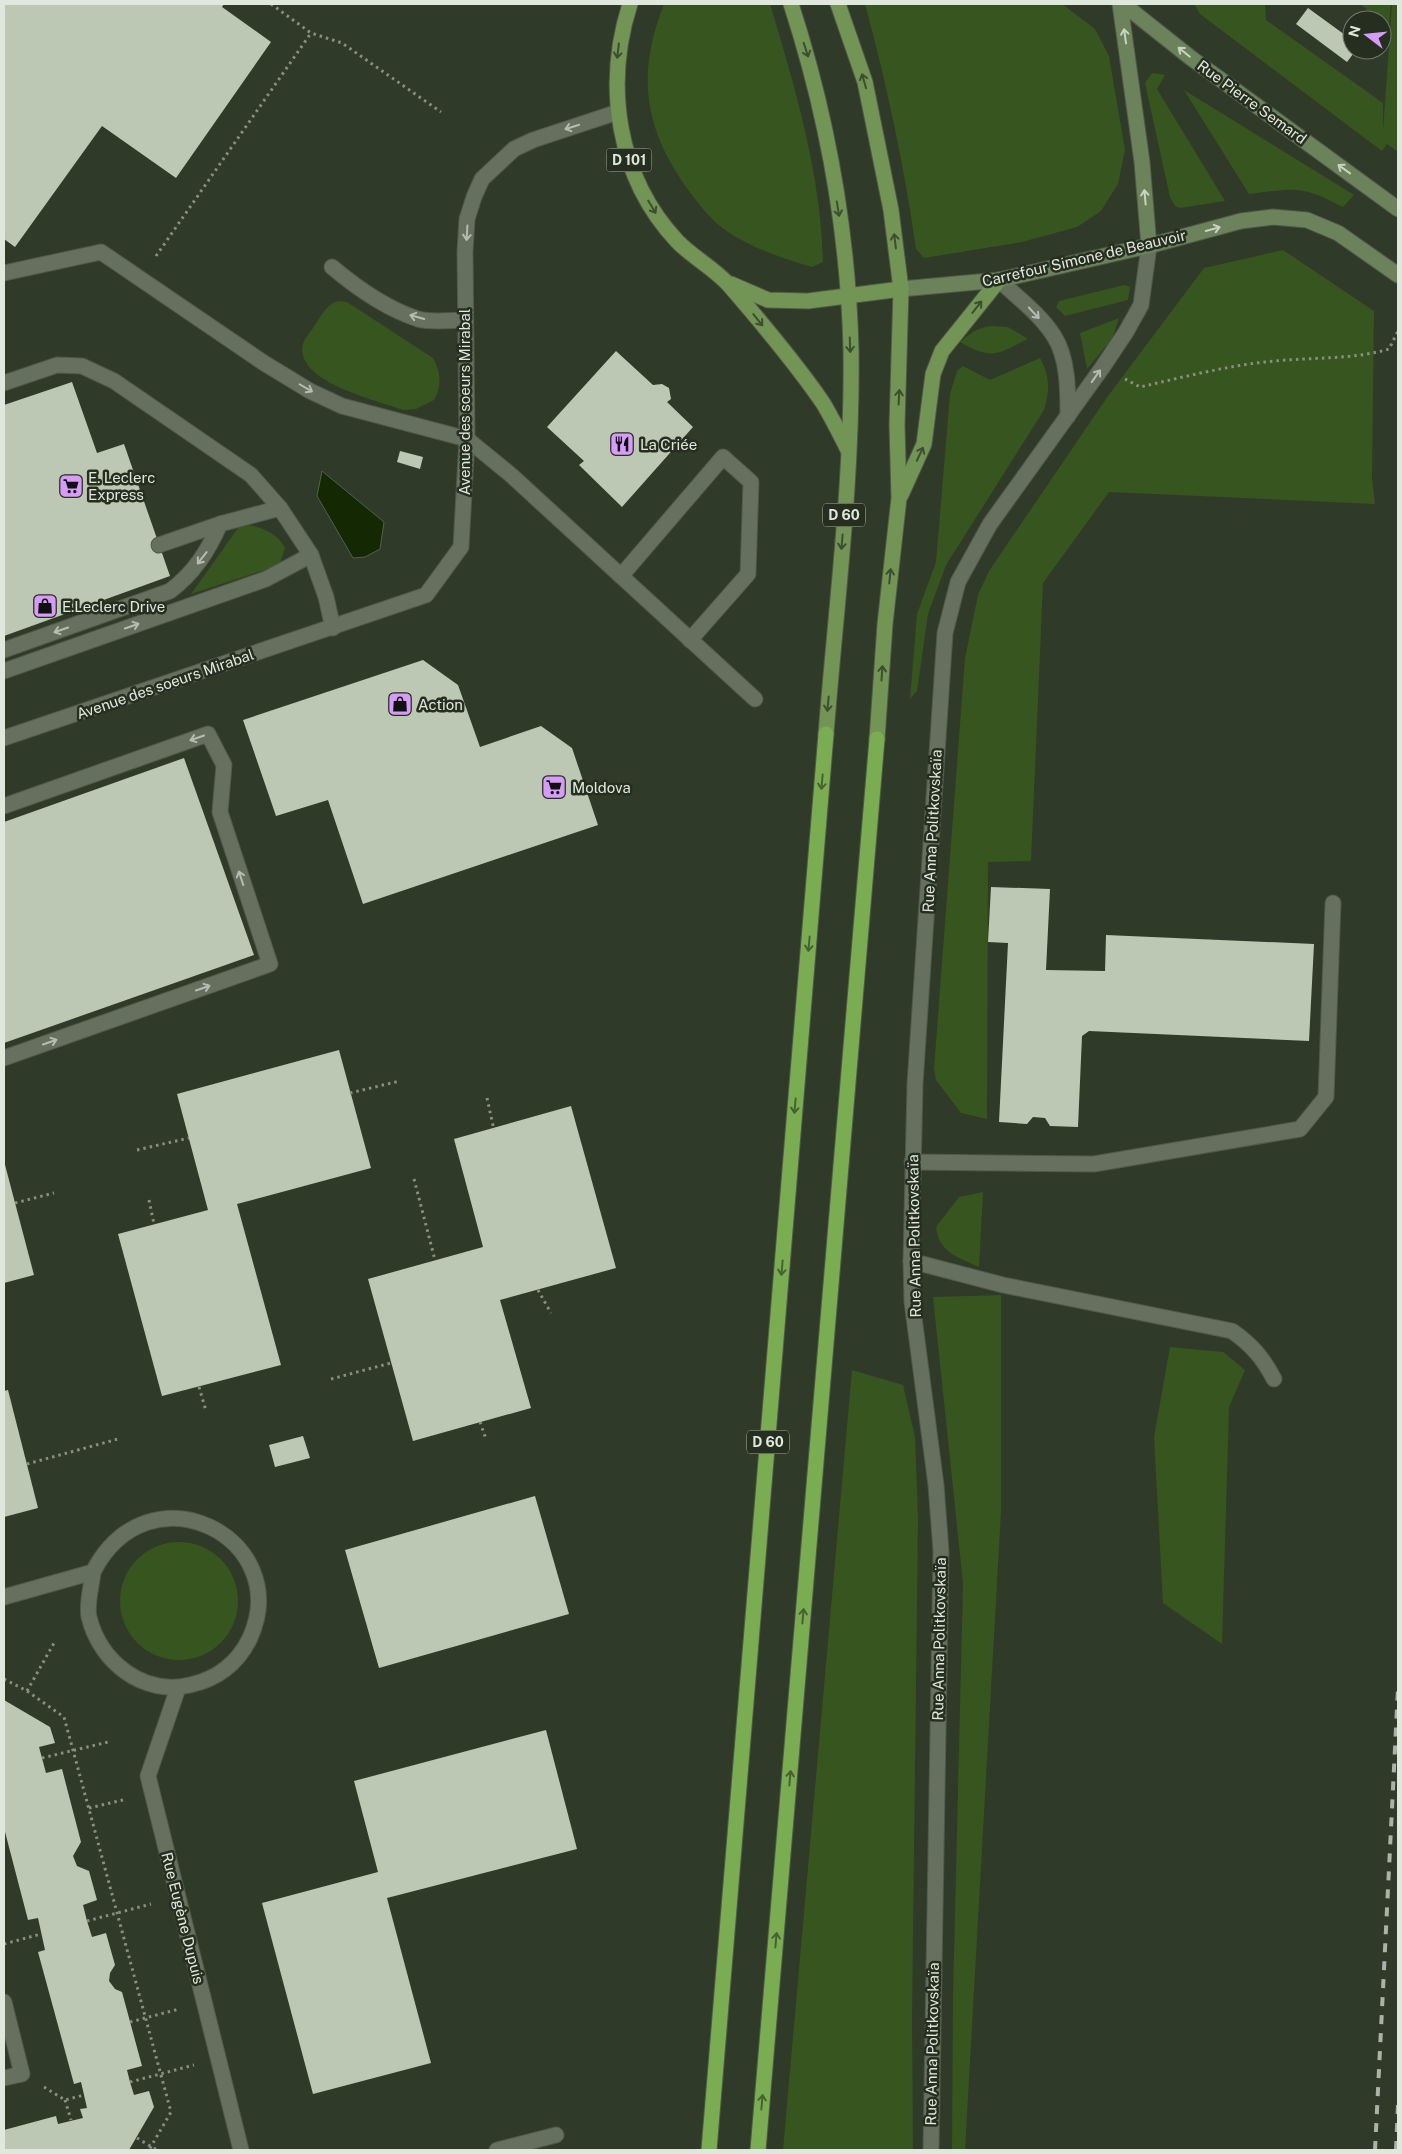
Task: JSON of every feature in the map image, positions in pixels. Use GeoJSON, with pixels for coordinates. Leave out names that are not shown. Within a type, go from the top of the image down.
{"type":"FeatureCollection","features":[{"type":"Feature","properties":{"kind":"highway","name":"D 60"},"geometry":{"type":"LineString","coordinates":[[709,2150],[826,734]]}},
{"type":"Feature","properties":{"kind":"highway"},"geometry":{"type":"LineString","coordinates":[[758,2150],[877,739]]}},
{"type":"Feature","properties":{"kind":"main road","name":"D 101"},"geometry":{"type":"LineString","coordinates":[[630,4],[621,32],[617,64],[618,112],[625,147],[634,176],[659,220],[678,242],[727,283],[768,300],[808,301],[901,289]]}},
{"type":"Feature","properties":{"kind":"main road","name":"D 60"},"geometry":{"type":"LineString","coordinates":[[791,4],[810,62],[829,145],[845,253],[851,348],[849,451],[826,734]]}},
{"type":"Feature","properties":{"kind":"main road"},"geometry":{"type":"LineString","coordinates":[[838,4],[865,82],[891,210],[901,289],[897,425],[899,498],[885,624],[877,739]]}},
{"type":"Feature","properties":{"kind":"main road"},"geometry":{"type":"LineString","coordinates":[[1122,4],[1142,162],[1149,246]]}},
{"type":"Feature","properties":{"kind":"main road","name":"Rue Pierre Semard"},"geometry":{"type":"LineString","coordinates":[[1122,4],[1191,58],[1398,209]]}},
{"type":"Feature","properties":{"kind":"main road","name":"Carrefour Simone de Beauvoir"},"geometry":{"type":"LineString","coordinates":[[901,289],[999,280],[1149,246],[1241,221],[1273,217],[1306,220],[1338,233],[1398,274]]}},
{"type":"Feature","properties":{"kind":"main road"},"geometry":{"type":"LineString","coordinates":[[899,498],[924,444],[933,374],[942,352],[999,280]]}},
{"type":"Feature","properties":{"kind":"main road"},"geometry":{"type":"LineString","coordinates":[[727,283],[823,404],[849,451]]}},
{"type":"Feature","properties":{"kind":"street","name":"Avenue des soeurs Mirabal"},"geometry":{"type":"LineString","coordinates":[[4,738],[426,595],[461,547],[467,439],[465,320],[467,219],[482,179],[514,149],[533,140],[618,112]]}},
{"type":"Feature","properties":{"kind":"street","name":"Rue Anna Politkovskaïa"},"geometry":{"type":"LineString","coordinates":[[931,2150],[941,1551],[936,1485],[912,1302],[912,1162],[915,1084],[945,633],[958,582],[990,524],[1102,368],[1141,305],[1149,246]]}},
{"type":"Feature","properties":{"kind":"street"},"geometry":{"type":"LineString","coordinates":[[4,273],[101,252],[264,363],[310,391],[342,406],[467,439],[511,476],[755,699]]}},
{"type":"Feature","properties":{"kind":"street"},"geometry":{"type":"LineString","coordinates":[[332,267],[348,280],[393,309],[420,319],[465,320]]}},
{"type":"Feature","properties":{"kind":"street"},"geometry":{"type":"LineString","coordinates":[[999,280],[1032,310],[1054,336],[1063,362],[1068,388],[1068,416]]}},
{"type":"Feature","properties":{"kind":"street"},"geometry":{"type":"LineString","coordinates":[[4,382],[57,365],[82,366],[114,381],[251,475],[280,508],[310,555],[326,597],[333,628]]}},
{"type":"Feature","properties":{"kind":"street"},"geometry":{"type":"LineString","coordinates":[[621,576],[723,457],[751,482],[748,574],[690,640]]}},
{"type":"Feature","properties":{"kind":"street"},"geometry":{"type":"LineString","coordinates":[[159,545],[220,524],[280,508]]}},
{"type":"Feature","properties":{"kind":"street"},"geometry":{"type":"LineString","coordinates":[[4,650],[170,592],[185,579],[210,548],[220,524]]}},
{"type":"Feature","properties":{"kind":"street"},"geometry":{"type":"LineString","coordinates":[[4,671],[266,579],[310,555]]}},
{"type":"Feature","properties":{"kind":"street"},"geometry":{"type":"LineString","coordinates":[[4,806],[208,734],[224,765],[220,812],[270,964],[4,1058]]}},
{"type":"Feature","properties":{"kind":"street"},"geometry":{"type":"LineString","coordinates":[[912,1162],[1094,1164],[1300,1129],[1326,1097],[1333,903]]}},
{"type":"Feature","properties":{"kind":"street"},"geometry":{"type":"LineString","coordinates":[[912,1260],[1003,1285],[1232,1331],[1251,1344],[1264,1360],[1274,1380]]}},
{"type":"Feature","properties":{"kind":"street"},"geometry":{"type":"LineString","coordinates":[[182,1517],[210,1525],[243,1553],[254,1573],[258,1602],[256,1624],[244,1651],[231,1665],[206,1681],[178,1688],[142,1682],[114,1664],[98,1643],[89,1615],[94,1572],[101,1558],[120,1536],[149,1520],[182,1517]]}},
{"type":"Feature","properties":{"kind":"street"},"geometry":{"type":"LineString","coordinates":[[4,1597],[94,1572]]}},
{"type":"Feature","properties":{"kind":"street","name":"Rue Eugène Dupuis"},"geometry":{"type":"LineString","coordinates":[[178,1688],[148,1776],[241,2150]]}},
{"type":"Feature","properties":{"kind":"street"},"geometry":{"type":"LineString","coordinates":[[4,2002],[22,2074],[4,2078]]}},
{"type":"Feature","properties":{"kind":"street"},"geometry":{"type":"LineString","coordinates":[[497,2150],[556,2135]]}},
{"type":"Feature","properties":{"kind":"path"},"geometry":{"type":"LineString","coordinates":[[271,4],[311,33],[342,43],[441,112]]}},
{"type":"Feature","properties":{"kind":"path"},"geometry":{"type":"LineString","coordinates":[[140,278],[311,33]]}},
{"type":"Feature","properties":{"kind":"path"},"geometry":{"type":"LineString","coordinates":[[1102,368],[1140,387],[1239,366],[1276,361],[1366,356],[1389,349],[1398,331]]}},
{"type":"Feature","properties":{"kind":"path"},"geometry":{"type":"LineString","coordinates":[[350,1093],[400,1080]]}},
{"type":"Feature","properties":{"kind":"path"},"geometry":{"type":"LineString","coordinates":[[487,1098],[494,1130]]}},
{"type":"Feature","properties":{"kind":"path"},"geometry":{"type":"LineString","coordinates":[[137,1150],[189,1138]]}},
{"type":"Feature","properties":{"kind":"path"},"geometry":{"type":"LineString","coordinates":[[414,1179],[435,1260]]}},
{"type":"Feature","properties":{"kind":"path"},"geometry":{"type":"LineString","coordinates":[[15,1203],[54,1194]]}},
{"type":"Feature","properties":{"kind":"path"},"geometry":{"type":"LineString","coordinates":[[149,1200],[154,1224]]}},
{"type":"Feature","properties":{"kind":"path"},"geometry":{"type":"LineString","coordinates":[[538,1290],[551,1313]]}},
{"type":"Feature","properties":{"kind":"path"},"geometry":{"type":"LineString","coordinates":[[331,1379],[391,1363]]}},
{"type":"Feature","properties":{"kind":"path"},"geometry":{"type":"LineString","coordinates":[[199,1387],[206,1411]]}},
{"type":"Feature","properties":{"kind":"path"},"geometry":{"type":"LineString","coordinates":[[480,1422],[486,1440]]}},
{"type":"Feature","properties":{"kind":"path"},"geometry":{"type":"LineString","coordinates":[[27,1464],[118,1439]]}},
{"type":"Feature","properties":{"kind":"path"},"geometry":{"type":"LineString","coordinates":[[27,1691],[54,1643]]}},
{"type":"Feature","properties":{"kind":"path"},"geometry":{"type":"LineString","coordinates":[[4,1679],[27,1691],[64,1717],[171,2112],[150,2148]]}},
{"type":"Feature","properties":{"kind":"path"},"geometry":{"type":"LineString","coordinates":[[42,1758],[108,1742]]}},
{"type":"Feature","properties":{"kind":"path"},"geometry":{"type":"LineString","coordinates":[[89,1808],[123,1800]]}},
{"type":"Feature","properties":{"kind":"path"},"geometry":{"type":"LineString","coordinates":[[87,1921],[151,1904]]}},
{"type":"Feature","properties":{"kind":"path"},"geometry":{"type":"LineString","coordinates":[[4,1944],[41,1934]]}},
{"type":"Feature","properties":{"kind":"path"},"geometry":{"type":"LineString","coordinates":[[130,2022],[179,2008]]}},
{"type":"Feature","properties":{"kind":"path"},"geometry":{"type":"LineString","coordinates":[[130,2082],[194,2065]]}},
{"type":"Feature","properties":{"kind":"path"},"geometry":{"type":"LineString","coordinates":[[22,2074],[65,2100],[71,2120]]}},
{"type":"Feature","properties":{"kind":"path"},"geometry":{"type":"LineString","coordinates":[[65,2100],[84,2096]]}},
{"type":"Feature","properties":{"kind":"path"},"geometry":{"type":"LineString","coordinates":[[136,2138],[150,2148],[157,2150]]}},
{"type":"Feature","properties":{"kind":"shaded area"},"geometry":{"type":"Polygon","coordinates":[[[664,4],[770,4],[789,67],[812,164],[821,229],[823,262],[812,267],[801,264],[758,248],[738,238],[716,223],[686,187],[661,142],[653,120],[649,99],[650,53],[655,29],[664,4]]]}},
{"type":"Feature","properties":{"kind":"shaded area"},"geometry":{"type":"Polygon","coordinates":[[[865,4],[1062,4],[1095,29],[1109,56],[1125,150],[1118,184],[1101,211],[1077,227],[1022,242],[924,258],[916,249],[894,126],[865,4]]]}},
{"type":"Feature","properties":{"kind":"shaded area"},"geometry":{"type":"Polygon","coordinates":[[[1194,4],[1265,4],[1266,20],[1383,103],[1383,131],[1388,60],[1392,60],[1392,4],[1398,4],[1398,152],[1387,144],[1382,151],[1200,14],[1194,4]]]}},
{"type":"Feature","properties":{"kind":"shaded area"},"geometry":{"type":"Polygon","coordinates":[[[1360,4],[1391,4],[1390,10],[1368,10],[1360,4]]]}},
{"type":"Feature","properties":{"kind":"shaded area"},"geometry":{"type":"Polygon","coordinates":[[[1152,73],[1165,75],[1157,89],[1225,201],[1180,208],[1175,206],[1170,197],[1145,83],[1152,73]]]}},
{"type":"Feature","properties":{"kind":"shaded area"},"geometry":{"type":"Polygon","coordinates":[[[1184,90],[1354,195],[1343,207],[1317,195],[1298,190],[1277,190],[1249,194],[1184,90]]]}},
{"type":"Feature","properties":{"kind":"shaded area"},"geometry":{"type":"Polygon","coordinates":[[[1283,250],[1374,311],[1372,479],[1375,504],[1109,492],[1043,583],[1031,861],[988,862],[987,1119],[961,1113],[936,1080],[934,1069],[965,658],[978,595],[989,571],[1108,396],[1204,268],[1283,250]]]}},
{"type":"Feature","properties":{"kind":"shaded area"},"geometry":{"type":"Polygon","coordinates":[[[1124,285],[1130,287],[1128,300],[1065,316],[1056,307],[1059,301],[1124,285]]]}},
{"type":"Feature","properties":{"kind":"shaded area"},"geometry":{"type":"Polygon","coordinates":[[[338,301],[347,302],[433,358],[440,379],[437,395],[434,400],[416,409],[403,410],[340,388],[311,369],[304,357],[303,344],[326,309],[338,301]]]}},
{"type":"Feature","properties":{"kind":"shaded area"},"geometry":{"type":"Polygon","coordinates":[[[1119,318],[1112,339],[1087,369],[1080,333],[1119,318]]]}},
{"type":"Feature","properties":{"kind":"shaded area"},"geometry":{"type":"Polygon","coordinates":[[[992,326],[1008,327],[1028,339],[1002,352],[995,353],[980,352],[960,342],[975,331],[992,326]]]}},
{"type":"Feature","properties":{"kind":"shaded area"},"geometry":{"type":"Polygon","coordinates":[[[1040,358],[1046,371],[1048,384],[1044,410],[946,565],[928,614],[917,691],[910,699],[917,614],[936,562],[950,394],[957,371],[963,366],[990,380],[1040,358]]]}},
{"type":"Feature","properties":{"kind":"shaded area"},"geometry":{"type":"Polygon","coordinates":[[[322,471],[384,522],[380,549],[365,557],[353,558],[317,496],[322,471]]]}},
{"type":"Feature","properties":{"kind":"shaded area"},"geometry":{"type":"Polygon","coordinates":[[[248,525],[269,532],[278,538],[285,548],[280,563],[274,567],[191,594],[238,528],[248,525]]]}},
{"type":"Feature","properties":{"kind":"shaded area"},"geometry":{"type":"Polygon","coordinates":[[[983,1192],[979,1267],[957,1257],[945,1248],[938,1236],[936,1227],[959,1197],[983,1192]]]}},
{"type":"Feature","properties":{"kind":"shaded area"},"geometry":{"type":"Polygon","coordinates":[[[1001,1295],[1001,1512],[965,2150],[952,2150],[953,1995],[963,1583],[933,1297],[1001,1295]]]}},
{"type":"Feature","properties":{"kind":"shaded area"},"geometry":{"type":"Polygon","coordinates":[[[1170,1347],[1223,1352],[1245,1370],[1229,1407],[1222,1644],[1163,1603],[1154,1437],[1170,1347]]]}},
{"type":"Feature","properties":{"kind":"shaded area"},"geometry":{"type":"Polygon","coordinates":[[[852,1370],[903,1385],[915,1437],[918,1519],[912,2018],[913,2150],[783,2150],[852,1370]]]}},
{"type":"Feature","properties":{"kind":"shaded area"},"geometry":{"type":"Polygon","coordinates":[[[179,1542],[202,1546],[221,1559],[234,1578],[238,1601],[234,1624],[221,1643],[202,1656],[179,1660],[156,1656],[137,1643],[124,1624],[120,1601],[124,1578],[137,1559],[156,1546],[179,1542]]]}},
{"type":"Feature","properties":{"kind":"building"},"geometry":{"type":"Polygon","coordinates":[[[4,4],[224,4],[222,7],[271,42],[176,178],[102,126],[15,247],[4,239],[4,4]]]}},
{"type":"Feature","properties":{"kind":"building"},"geometry":{"type":"Polygon","coordinates":[[[1308,8],[1342,33],[1342,58],[1296,24],[1308,8]]]}},
{"type":"Feature","properties":{"kind":"building","name":"La Criée"},"geometry":{"type":"Polygon","coordinates":[[[616,351],[653,385],[662,384],[669,388],[671,399],[667,402],[693,427],[622,507],[579,465],[584,461],[547,427],[616,351]]]}},
{"type":"Feature","properties":{"kind":"building","name":"E. Leclerc Express"},"geometry":{"type":"Polygon","coordinates":[[[72,382],[97,453],[124,444],[170,576],[4,636],[4,405],[72,382]]]}},
{"type":"Feature","properties":{"kind":"building"},"geometry":{"type":"Polygon","coordinates":[[[400,451],[423,457],[420,469],[397,462],[400,451]]]}},
{"type":"Feature","properties":{"kind":"building"},"geometry":{"type":"Polygon","coordinates":[[[423,660],[458,685],[480,747],[541,726],[572,748],[598,825],[363,904],[328,800],[276,816],[243,720],[423,660]]]}},
{"type":"Feature","properties":{"kind":"building"},"geometry":{"type":"Polygon","coordinates":[[[184,758],[254,955],[4,1043],[4,822],[184,758]]]}},
{"type":"Feature","properties":{"kind":"building"},"geometry":{"type":"Polygon","coordinates":[[[991,887],[1050,889],[1046,970],[1105,971],[1106,935],[1314,944],[1309,1041],[1089,1031],[1082,1036],[1078,1127],[1050,1126],[1045,1118],[1033,1117],[1027,1124],[999,1122],[1008,943],[988,942],[991,887]]]}},
{"type":"Feature","properties":{"kind":"building"},"geometry":{"type":"Polygon","coordinates":[[[339,1050],[371,1168],[237,1204],[281,1365],[162,1396],[118,1234],[208,1210],[177,1094],[339,1050]]]}},
{"type":"Feature","properties":{"kind":"building"},"geometry":{"type":"Polygon","coordinates":[[[571,1106],[616,1268],[500,1300],[531,1408],[413,1441],[368,1279],[483,1247],[454,1139],[571,1106]]]}},
{"type":"Feature","properties":{"kind":"building"},"geometry":{"type":"Polygon","coordinates":[[[4,1161],[34,1275],[4,1283],[4,1161]]]}},
{"type":"Feature","properties":{"kind":"building"},"geometry":{"type":"Polygon","coordinates":[[[8,1390],[38,1508],[4,1517],[4,1391],[8,1390]]]}},
{"type":"Feature","properties":{"kind":"building"},"geometry":{"type":"Polygon","coordinates":[[[303,1436],[310,1458],[275,1467],[269,1445],[303,1436]]]}},
{"type":"Feature","properties":{"kind":"building"},"geometry":{"type":"Polygon","coordinates":[[[535,1496],[569,1614],[379,1668],[345,1550],[535,1496]]]}},
{"type":"Feature","properties":{"kind":"building"},"geometry":{"type":"Polygon","coordinates":[[[4,1700],[50,1727],[55,1743],[39,1747],[46,1773],[62,1769],[81,1842],[73,1856],[77,1866],[89,1871],[97,1900],[83,1905],[87,1921],[92,1937],[106,1933],[115,1965],[110,1973],[109,1981],[115,1989],[122,1992],[142,2066],[127,2070],[130,2082],[134,2095],[149,2091],[154,2107],[129,2150],[4,2150],[4,2130],[56,2116],[58,2124],[83,2118],[80,2109],[87,2108],[81,2082],[74,2084],[38,1952],[45,1950],[38,1918],[28,1920],[4,1828],[4,1700]]]}},
{"type":"Feature","properties":{"kind":"building"},"geometry":{"type":"Polygon","coordinates":[[[546,1730],[577,1849],[387,1898],[431,2063],[313,2094],[262,1903],[378,1872],[354,1781],[546,1730]]]}},
{"type":"Feature","properties":{"kind":"railway"},"geometry":{"type":"LineString","coordinates":[[1375,2150],[1398,1688]]}},
{"type":"Feature","properties":{"kind":"railway"},"geometry":{"type":"LineString","coordinates":[[1396,2150],[1398,2104]]}},
{"type":"Feature","properties":{"kind":"place","name":"La Criée"},"geometry":{"type":"Point","coordinates":[622,444]}},
{"type":"Feature","properties":{"kind":"place","name":"E. Leclerc Express"},"geometry":{"type":"Point","coordinates":[71,486]}},
{"type":"Feature","properties":{"kind":"place","name":"E.Leclerc Drive"},"geometry":{"type":"Point","coordinates":[45,606]}},
{"type":"Feature","properties":{"kind":"place","name":"Action"},"geometry":{"type":"Point","coordinates":[400,704]}},
{"type":"Feature","properties":{"kind":"place","name":"Moldova"},"geometry":{"type":"Point","coordinates":[554,787]}}]}
